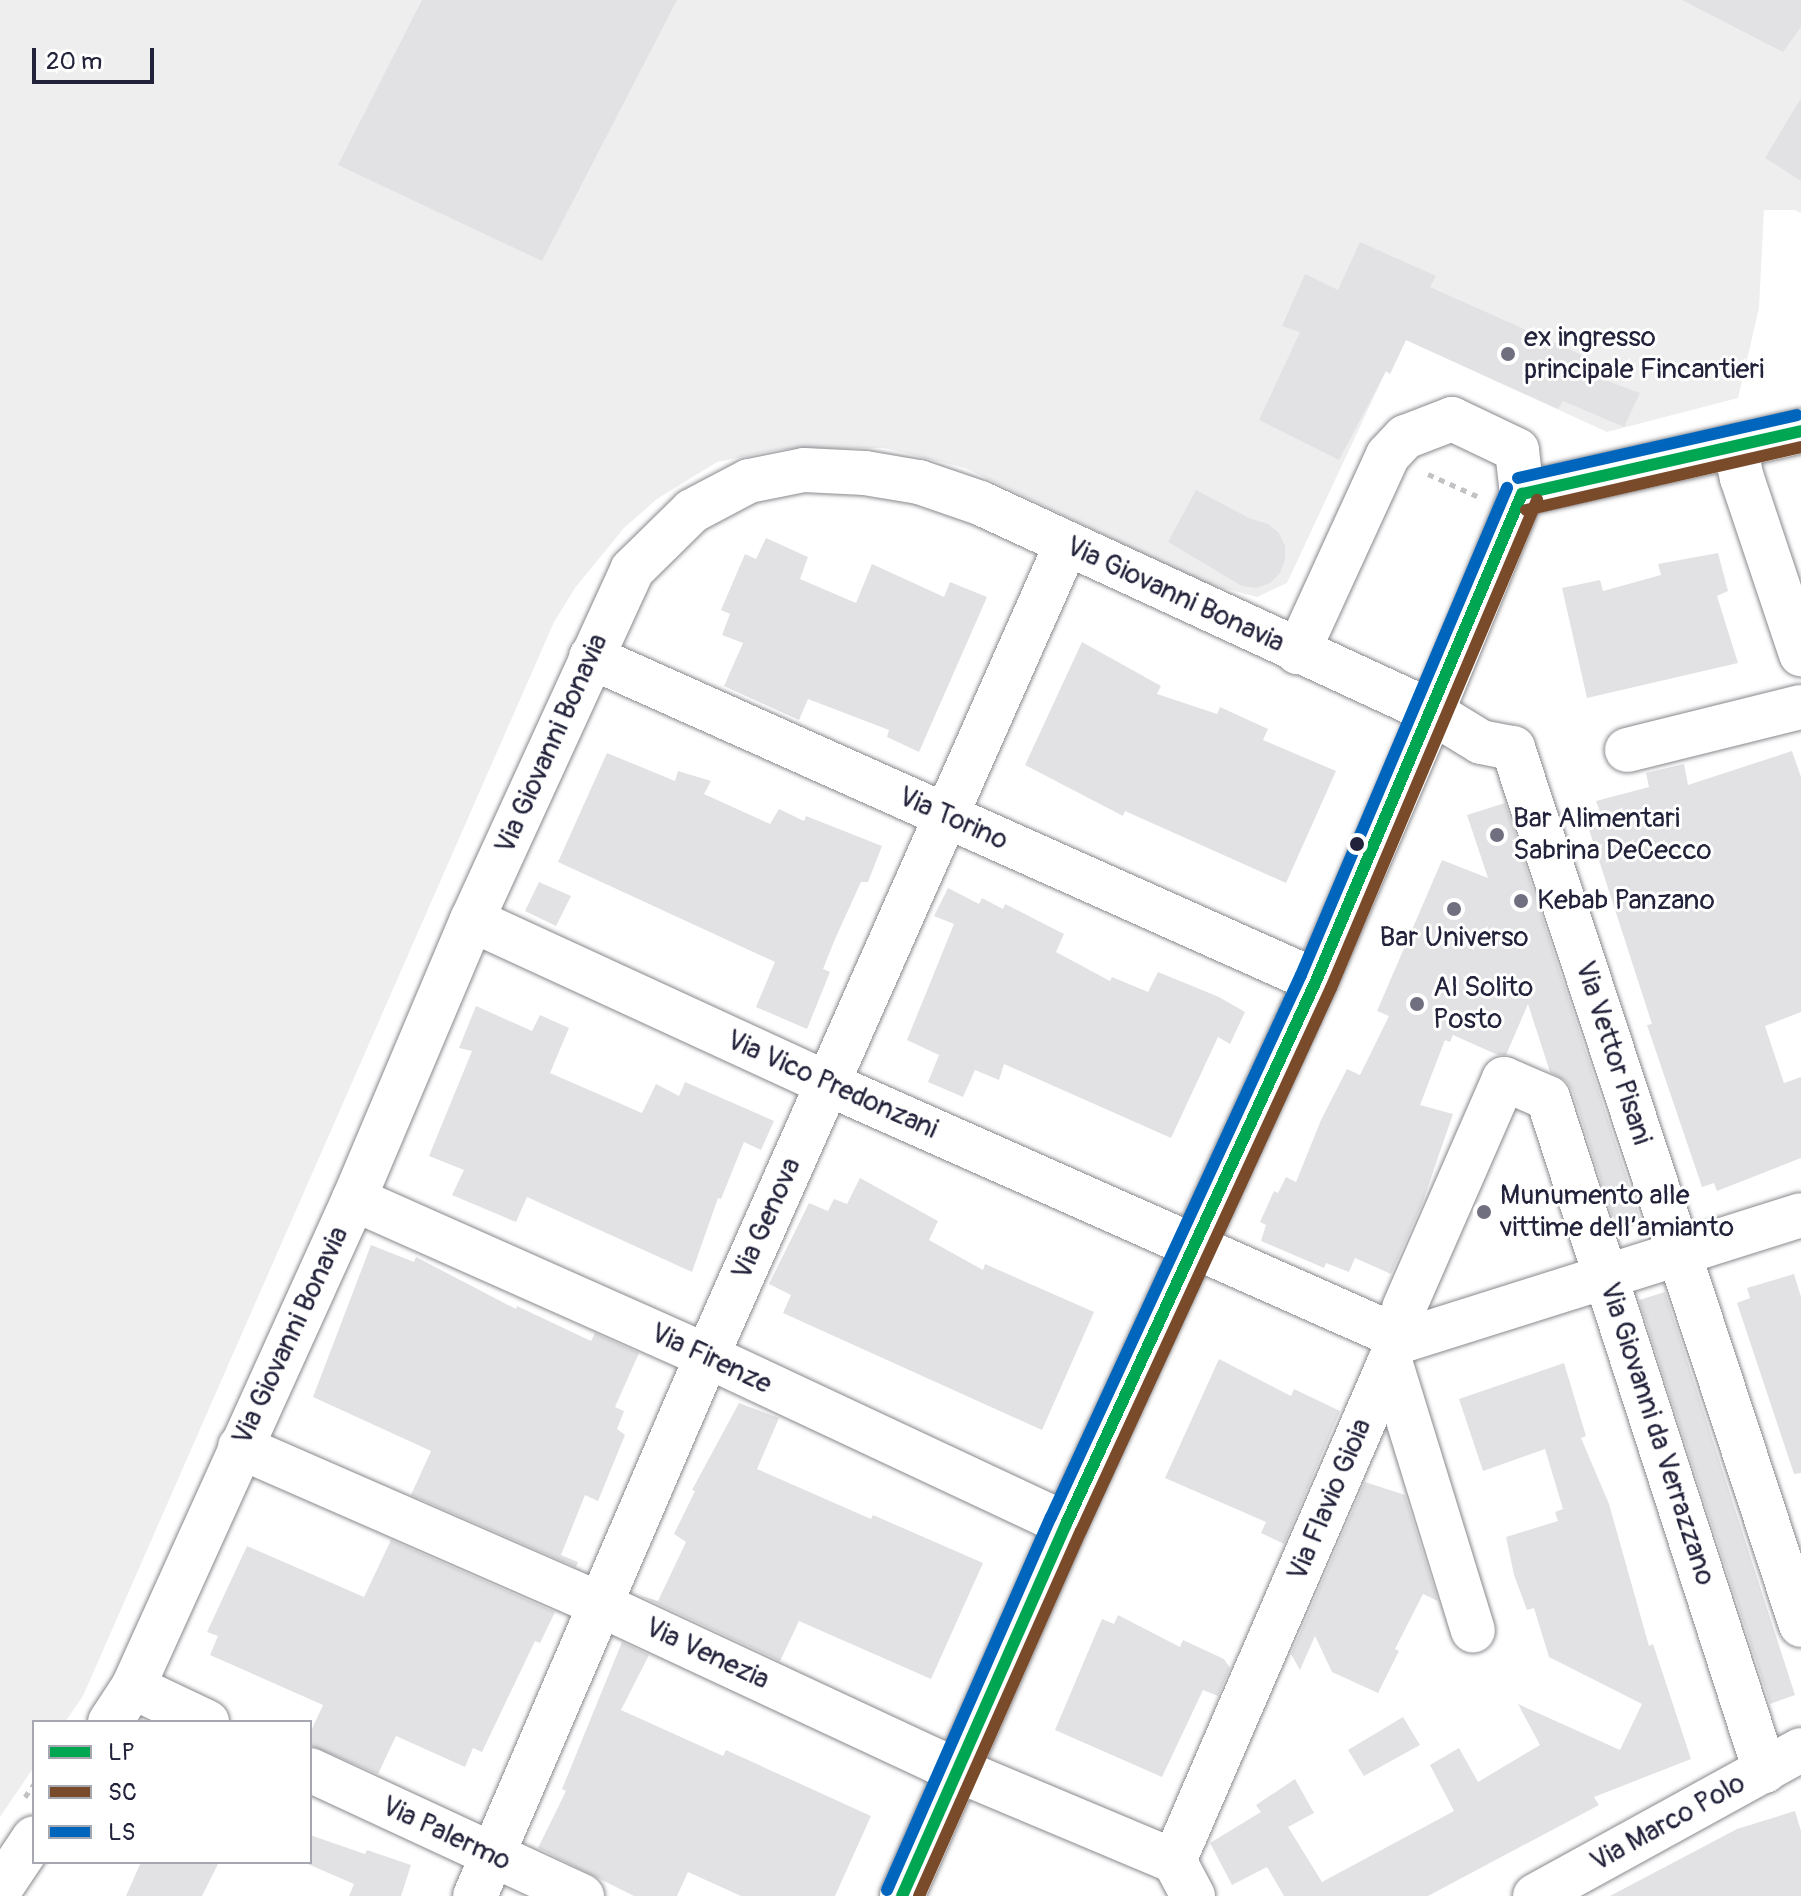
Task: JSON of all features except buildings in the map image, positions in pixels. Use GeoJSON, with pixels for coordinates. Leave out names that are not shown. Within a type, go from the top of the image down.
{"type":"FeatureCollection","features":[{"type":"Feature","properties":{"kind":"street"},"geometry":{"type":"LineString","coordinates":[[902,1896],[1192,1245],[1316,981],[1432,712],[1519,504],[1517,450],[1452,419],[1405,437],[1388,455],[1298,652]]}},
{"type":"Feature","properties":{"kind":"street"},"geometry":{"type":"LineString","coordinates":[[1519,504],[1801,431]]}},
{"type":"Feature","properties":{"kind":"street"},"geometry":{"type":"LineString","coordinates":[[1735,446],[1742,478],[1801,654]]}},
{"type":"Feature","properties":{"kind":"street","name":"Via Giovanni Bonavia"},"geometry":{"type":"LineString","coordinates":[[122,1705],[354,1199],[472,920],[632,570],[692,511],[749,481],[804,470],[865,473],[919,482],[980,503],[1432,712]]}},
{"type":"Feature","properties":{"kind":"street","name":"Via Genova"},"geometry":{"type":"LineString","coordinates":[[475,1896],[826,1083],[1066,545]]}},
{"type":"Feature","properties":{"kind":"street","name":"Via Torino"},"geometry":{"type":"LineString","coordinates":[[591,657],[1316,981]]}},
{"type":"Feature","properties":{"kind":"street"},"geometry":{"type":"LineString","coordinates":[[1627,750],[1801,707]]}},
{"type":"Feature","properties":{"kind":"street","name":"Via Vettor Pisani"},"geometry":{"type":"LineString","coordinates":[[1432,712],[1481,742],[1513,748],[1801,1625]]}},
{"type":"Feature","properties":{"kind":"street","name":"Via Vico Predonzani"},"geometry":{"type":"LineString","coordinates":[[472,920],[826,1083],[1400,1336]]}},
{"type":"Feature","properties":{"kind":"street","name":"Via Giovanni da Verrazzano"},"geometry":{"type":"LineString","coordinates":[[1504,1079],[1548,1098],[1605,1275],[1783,1760]]}},
{"type":"Feature","properties":{"kind":"street","name":"Via Flavio Gioia"},"geometry":{"type":"LineString","coordinates":[[1183,1878],[1504,1079]]}},
{"type":"Feature","properties":{"kind":"street","name":"Via Firenze"},"geometry":{"type":"LineString","coordinates":[[354,1199],[707,1356],[1066,1524]]}},
{"type":"Feature","properties":{"kind":"street"},"geometry":{"type":"LineString","coordinates":[[1400,1336],[1801,1215]]}},
{"type":"Feature","properties":{"kind":"street","name":"Via Flavio Gioia"},"geometry":{"type":"LineString","coordinates":[[1400,1336],[1473,1630]]}},
{"type":"Feature","properties":{"kind":"street","name":"Via Venezia"},"geometry":{"type":"LineString","coordinates":[[240,1447],[599,1604],[1183,1878]]}},
{"type":"Feature","properties":{"kind":"street"},"geometry":{"type":"LineString","coordinates":[[122,1705],[197,1720]]}},
{"type":"Feature","properties":{"kind":"street","name":"Via Marco Polo"},"geometry":{"type":"LineString","coordinates":[[1535,1896],[1783,1760]]}},
{"type":"Feature","properties":{"kind":"street","name":"Via Palermo"},"geometry":{"type":"LineString","coordinates":[[312,1771],[582,1896]]}},
{"type":"Feature","properties":{"kind":"street"},"geometry":{"type":"LineString","coordinates":[[0,1889],[32,1841]]}},
{"type":"Feature","properties":{"kind":"path"},"geometry":{"type":"LineString","coordinates":[[1388,455],[1519,504]]}},
{"type":"Feature","properties":{"kind":"shaded area"},"geometry":{"type":"Polygon","coordinates":[[[0,0],[1801,0],[1801,213],[1795,210],[1764,210],[1759,308],[1738,398],[1607,432],[1406,340],[1390,374],[1386,371],[1287,583],[1257,597],[1202,582],[965,468],[884,448],[782,449],[717,462],[657,499],[624,528],[575,588],[554,622],[83,1696],[66,1720],[32,1720],[32,1770],[0,1817],[0,0]]]}},
{"type":"Feature","properties":{"kind":"transit line","name":"LS"},"geometry":{"type":"LineString","coordinates":[[1518,478],[1797,415]]}},
{"type":"Feature","properties":{"kind":"transit line","name":"LP"},"geometry":{"type":"LineString","coordinates":[[1522,494],[1801,431]]}},
{"type":"Feature","properties":{"kind":"transit line","name":"SC"},"geometry":{"type":"LineString","coordinates":[[1526,510],[1801,447]]}},
{"type":"Feature","properties":{"kind":"transit line","name":"LS"},"geometry":{"type":"LineString","coordinates":[[887,1890],[1051,1517],[1301,975],[1507,488]]}},
{"type":"Feature","properties":{"kind":"transit line","name":"LP"},"geometry":{"type":"LineString","coordinates":[[902,1896],[1066,1524],[1316,981],[1522,494]]}},
{"type":"Feature","properties":{"kind":"transit line","name":"SC"},"geometry":{"type":"LineString","coordinates":[[919,1896],[1081,1531],[1331,988],[1537,500]]}},
{"type":"Feature","properties":{"kind":"place","name":"ex ingresso principale Fincantieri"},"geometry":{"type":"Point","coordinates":[1508,354]}},
{"type":"Feature","properties":{"kind":"place","name":"Bar Alimentari Sabrina DeCecco"},"geometry":{"type":"Point","coordinates":[1497,835]}},
{"type":"Feature","properties":{"kind":"place","name":"Kebab Panzano"},"geometry":{"type":"Point","coordinates":[1521,901]}},
{"type":"Feature","properties":{"kind":"place","name":"Bar Universo"},"geometry":{"type":"Point","coordinates":[1454,909]}},
{"type":"Feature","properties":{"kind":"place","name":"Al Solito Posto"},"geometry":{"type":"Point","coordinates":[1417,1004]}},
{"type":"Feature","properties":{"kind":"place","name":"Munumento alle vittime dell’amianto"},"geometry":{"type":"Point","coordinates":[1484,1212]}}]}
